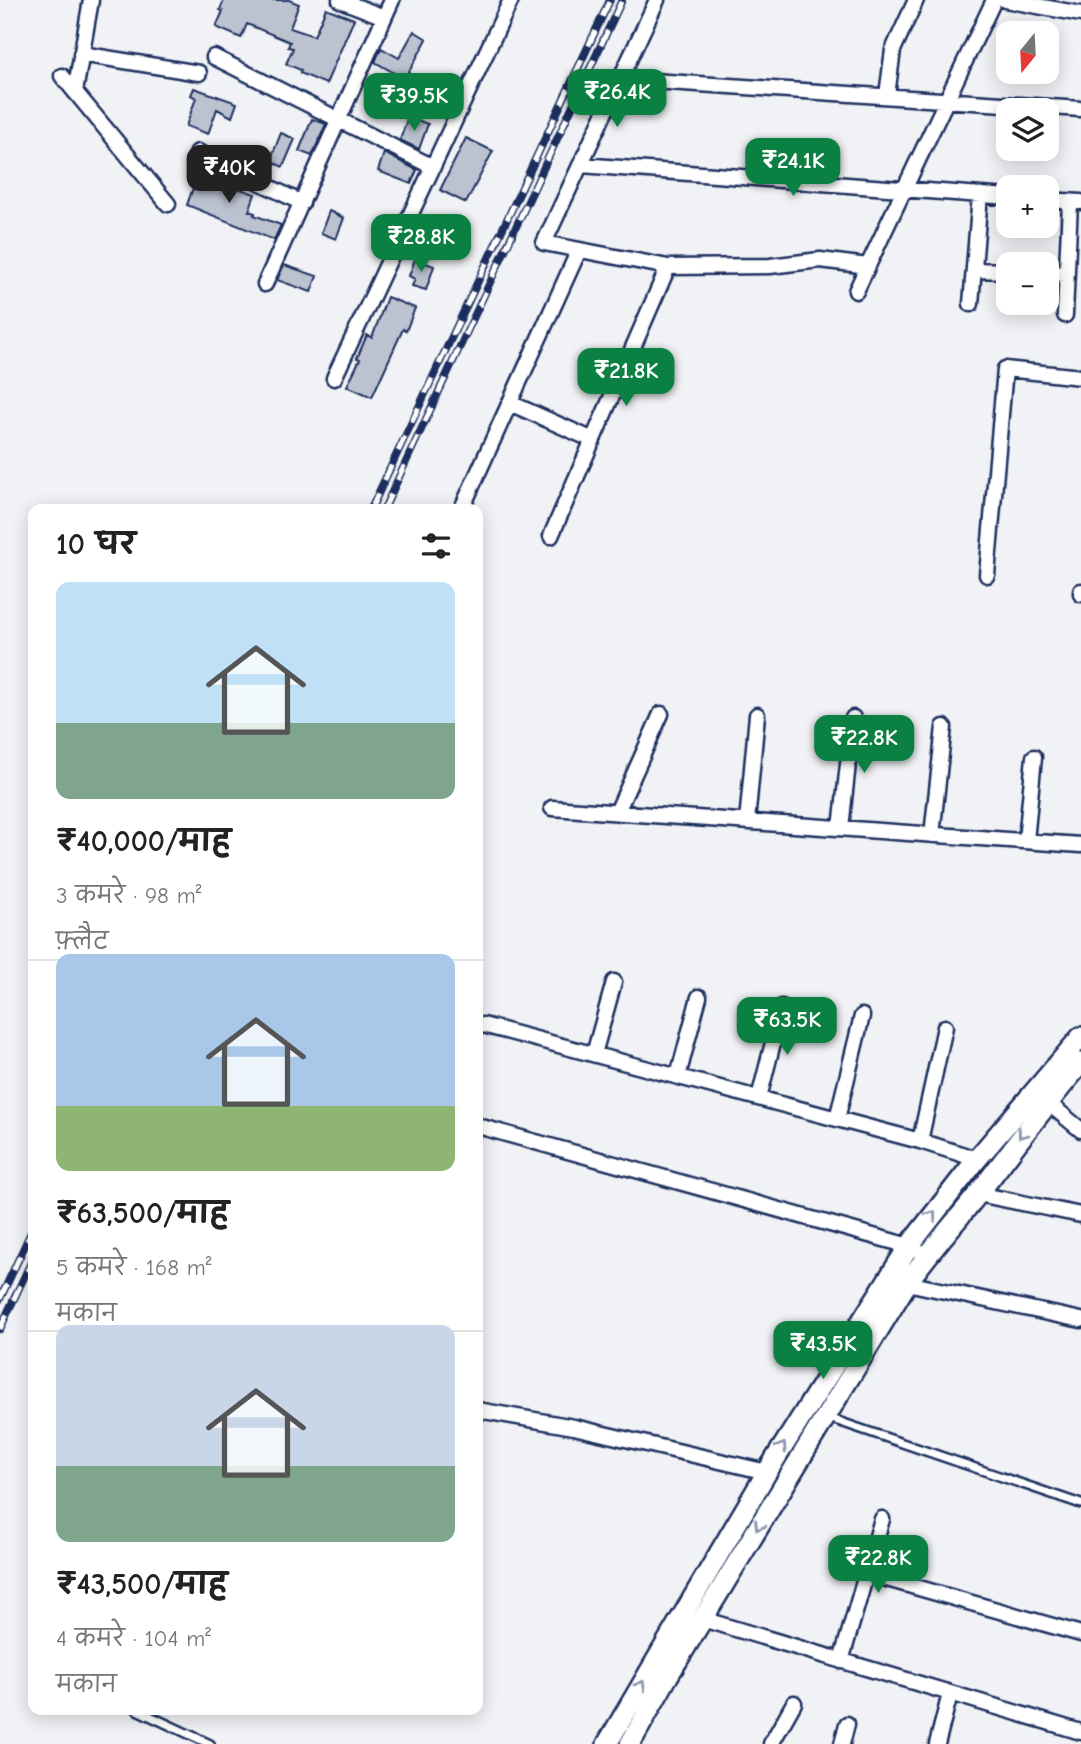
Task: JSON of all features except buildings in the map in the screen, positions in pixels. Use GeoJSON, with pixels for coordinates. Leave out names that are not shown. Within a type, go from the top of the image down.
{"type":"FeatureCollection","features":[{"type":"Feature","properties":{"kind":"street"},"geometry":{"type":"LineString","coordinates":[[75,92],[91,0]]}},
{"type":"Feature","properties":{"kind":"street"},"geometry":{"type":"LineString","coordinates":[[340,0],[375,10]]}},
{"type":"Feature","properties":{"kind":"street"},"geometry":{"type":"LineString","coordinates":[[265,284],[339,119],[375,10],[392,0]]}},
{"type":"Feature","properties":{"kind":"street"},"geometry":{"type":"LineString","coordinates":[[334,378],[511,0]]}},
{"type":"Feature","properties":{"kind":"street"},"geometry":{"type":"LineString","coordinates":[[657,0],[544,243],[668,267],[770,267],[820,260],[867,266]]}},
{"type":"Feature","properties":{"kind":"street"},"geometry":{"type":"LineString","coordinates":[[887,95],[893,50],[916,0]]}},
{"type":"Feature","properties":{"kind":"street"},"geometry":{"type":"LineString","coordinates":[[856,290],[994,0]]}},
{"type":"Feature","properties":{"kind":"street"},"geometry":{"type":"LineString","coordinates":[[1005,0],[1081,13]]}},
{"type":"Feature","properties":{"kind":"street"},"geometry":{"type":"LineString","coordinates":[[81,54],[199,73]]}},
{"type":"Feature","properties":{"kind":"street"},"geometry":{"type":"LineString","coordinates":[[214,57],[433,167]]}},
{"type":"Feature","properties":{"kind":"street"},"geometry":{"type":"LineString","coordinates":[[62,76],[168,204]]}},
{"type":"Feature","properties":{"kind":"street"},"geometry":{"type":"LineString","coordinates":[[621,79],[1081,109]]}},
{"type":"Feature","properties":{"kind":"street"},"geometry":{"type":"LineString","coordinates":[[198,152],[302,203]]}},
{"type":"Feature","properties":{"kind":"street"},"geometry":{"type":"LineString","coordinates":[[581,165],[996,196]]}},
{"type":"Feature","properties":{"kind":"street"},"geometry":{"type":"LineString","coordinates":[[971,304],[980,195]]}},
{"type":"Feature","properties":{"kind":"street"},"geometry":{"type":"LineString","coordinates":[[1065,315],[1075,202]]}},
{"type":"Feature","properties":{"kind":"street"},"geometry":{"type":"LineString","coordinates":[[464,504],[579,250]]}},
{"type":"Feature","properties":{"kind":"street"},"geometry":{"type":"LineString","coordinates":[[551,536],[668,267]]}},
{"type":"Feature","properties":{"kind":"street"},"geometry":{"type":"LineString","coordinates":[[974,270],[996,271]]}},
{"type":"Feature","properties":{"kind":"street"},"geometry":{"type":"LineString","coordinates":[[1059,274],[1067,274]]}},
{"type":"Feature","properties":{"kind":"street"},"geometry":{"type":"LineString","coordinates":[[987,575],[1005,369],[1081,377]]}},
{"type":"Feature","properties":{"kind":"street"},"geometry":{"type":"LineString","coordinates":[[510,403],[593,440]]}},
{"type":"Feature","properties":{"kind":"street"},"geometry":{"type":"LineString","coordinates":[[617,812],[661,714]]}},
{"type":"Feature","properties":{"kind":"street"},"geometry":{"type":"LineString","coordinates":[[747,822],[757,715]]}},
{"type":"Feature","properties":{"kind":"street"},"geometry":{"type":"LineString","coordinates":[[841,828],[853,718]]}},
{"type":"Feature","properties":{"kind":"street"},"geometry":{"type":"LineString","coordinates":[[932,835],[944,727]]}},
{"type":"Feature","properties":{"kind":"street"},"geometry":{"type":"LineString","coordinates":[[1026,841],[1034,757]]}},
{"type":"Feature","properties":{"kind":"street"},"geometry":{"type":"LineString","coordinates":[[552,808],[1081,845]]}},
{"type":"Feature","properties":{"kind":"street"},"geometry":{"type":"LineString","coordinates":[[594,1054],[614,982]]}},
{"type":"Feature","properties":{"kind":"street"},"geometry":{"type":"LineString","coordinates":[[678,1076],[699,997]]}},
{"type":"Feature","properties":{"kind":"street"},"geometry":{"type":"LineString","coordinates":[[759,1098],[782,1007]]}},
{"type":"Feature","properties":{"kind":"street"},"geometry":{"type":"LineString","coordinates":[[837,1119],[862,1016]]}},
{"type":"Feature","properties":{"kind":"street"},"geometry":{"type":"LineString","coordinates":[[483,1025],[920,1141],[976,1159]]}},
{"type":"Feature","properties":{"kind":"street"},"geometry":{"type":"LineString","coordinates":[[920,1141],[945,1027]]}},
{"type":"Feature","properties":{"kind":"street"},"geometry":{"type":"LineString","coordinates":[[607,1744],[767,1472],[900,1279],[976,1159],[1081,1037]]}},
{"type":"Feature","properties":{"kind":"street"},"geometry":{"type":"LineString","coordinates":[[918,1250],[978,1194],[1081,1063]]}},
{"type":"Feature","properties":{"kind":"street"},"geometry":{"type":"LineString","coordinates":[[1048,1102],[1081,1130]]}},
{"type":"Feature","properties":{"kind":"street"},"geometry":{"type":"LineString","coordinates":[[483,1127],[918,1250]]}},
{"type":"Feature","properties":{"kind":"street"},"geometry":{"type":"LineString","coordinates":[[978,1194],[1081,1215]]}},
{"type":"Feature","properties":{"kind":"street"},"geometry":{"type":"LineString","coordinates":[[900,1279],[1081,1320]]}},
{"type":"Feature","properties":{"kind":"street"},"geometry":{"type":"LineString","coordinates":[[630,1744],[668,1676],[825,1417],[900,1279]]}},
{"type":"Feature","properties":{"kind":"street"},"geometry":{"type":"LineString","coordinates":[[483,1411],[575,1427],[767,1472]]}},
{"type":"Feature","properties":{"kind":"street"},"geometry":{"type":"LineString","coordinates":[[841,1661],[882,1519]]}},
{"type":"Feature","properties":{"kind":"street"},"geometry":{"type":"LineString","coordinates":[[866,1573],[1081,1634]]}},
{"type":"Feature","properties":{"kind":"street"},"geometry":{"type":"LineString","coordinates":[[702,1619],[1081,1732]]}},
{"type":"Feature","properties":{"kind":"street"},"geometry":{"type":"LineString","coordinates":[[937,1744],[950,1694]]}},
{"type":"Feature","properties":{"kind":"street"},"geometry":{"type":"LineString","coordinates":[[771,1744],[794,1703]]}},
{"type":"Feature","properties":{"kind":"street"},"geometry":{"type":"LineString","coordinates":[[842,1744],[847,1724]]}},
{"type":"Feature","properties":{"kind":"lane"},"geometry":{"type":"LineString","coordinates":[[825,1417],[1081,1504]]}},
{"type":"Feature","properties":{"kind":"lane"},"geometry":{"type":"LineString","coordinates":[[148,1715],[210,1744]]}},
{"type":"Feature","properties":{"kind":"railway"},"geometry":{"type":"LineString","coordinates":[[373,504],[610,0]]}},
{"type":"Feature","properties":{"kind":"railway"},"geometry":{"type":"LineString","coordinates":[[386,504],[622,0]]}},
{"type":"Feature","properties":{"kind":"railway"},"geometry":{"type":"LineString","coordinates":[[0,1299],[28,1239]]}},
{"type":"Feature","properties":{"kind":"railway"},"geometry":{"type":"LineString","coordinates":[[0,1329],[28,1269]]}}]}
